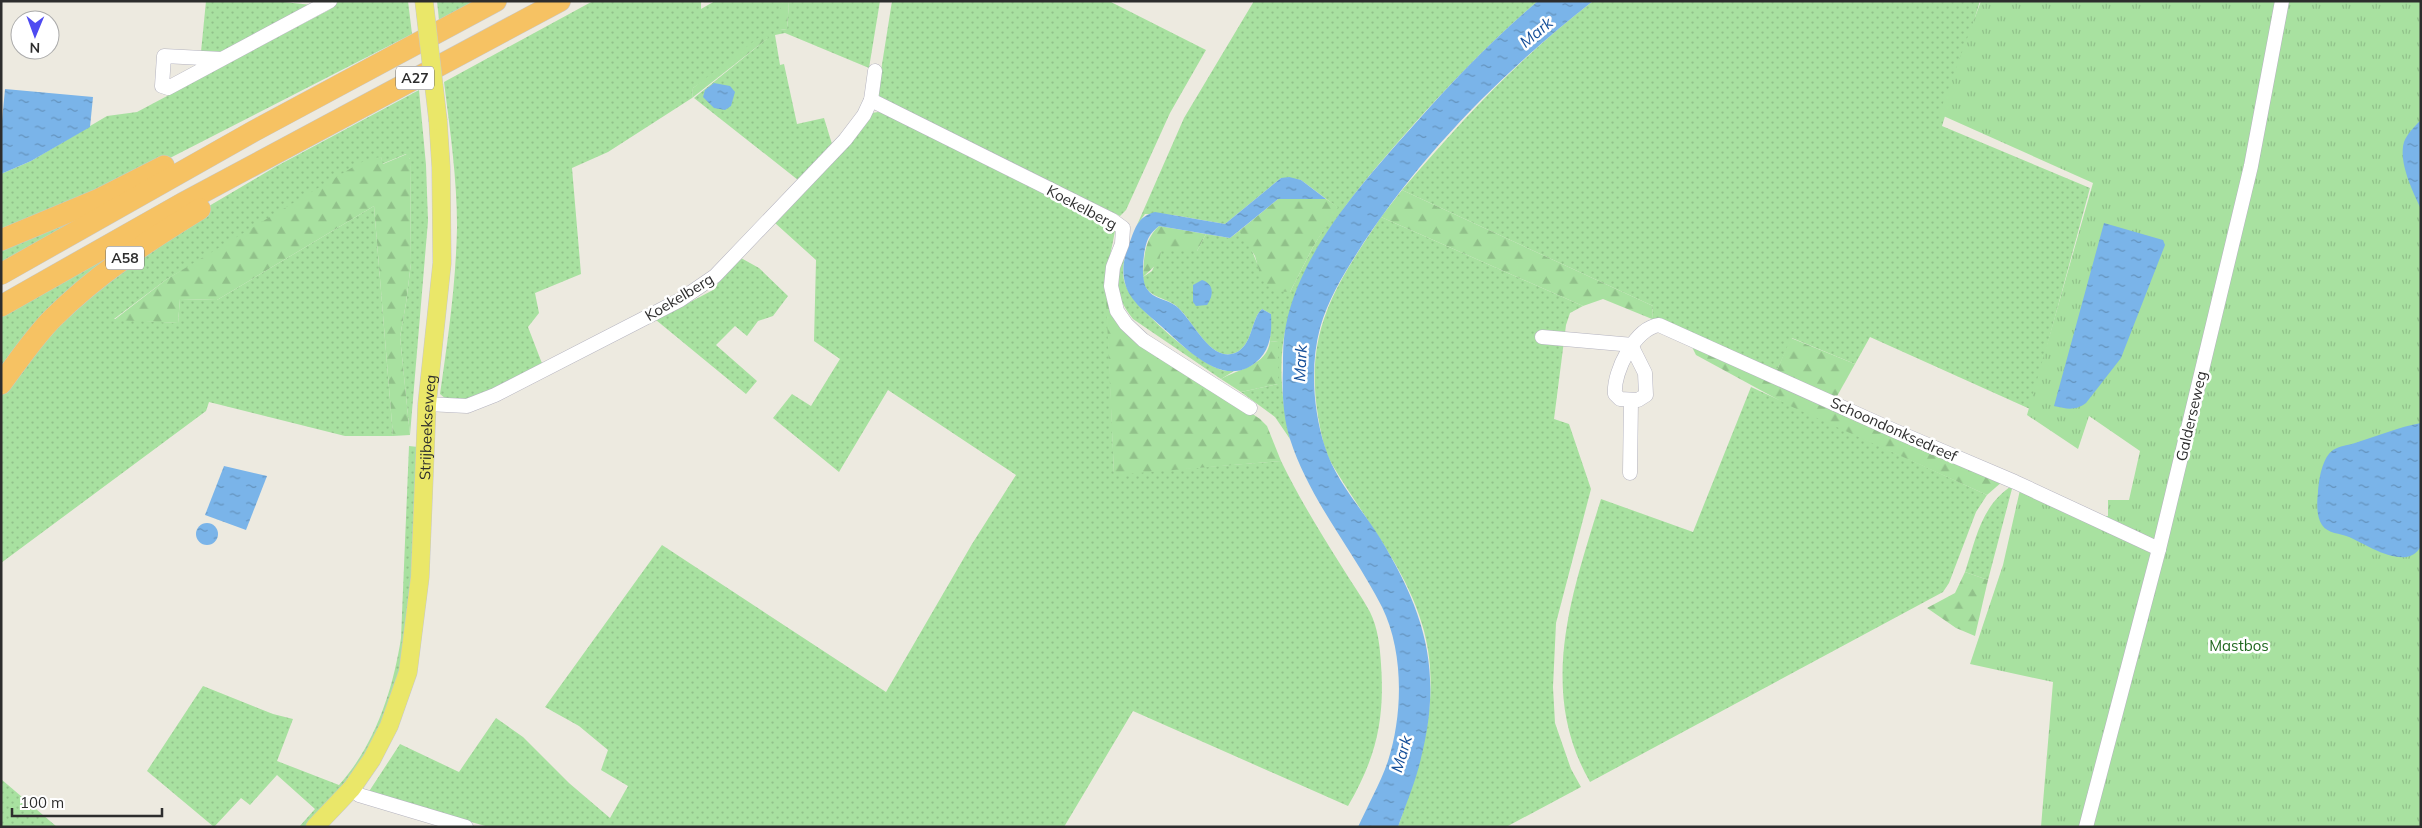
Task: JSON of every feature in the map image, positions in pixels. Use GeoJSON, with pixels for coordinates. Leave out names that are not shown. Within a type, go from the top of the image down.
{"type":"FeatureCollection","features":[{"type":"Feature","properties":{"kind":"highway","name":"A27"},"geometry":{"type":"LineString","coordinates":[[1,274],[254,131],[496,1]]}},
{"type":"Feature","properties":{"kind":"highway","name":"A27"},"geometry":{"type":"LineString","coordinates":[[1,306],[184,203],[560,1]]}},
{"type":"Feature","properties":{"kind":"highway"},"geometry":{"type":"LineString","coordinates":[[1,240],[97,200],[203,146],[254,131]]}},
{"type":"Feature","properties":{"kind":"highway","name":"A58"},"geometry":{"type":"LineString","coordinates":[[1,384],[52,319],[95,279],[157,236],[216,200],[271,157]]}},
{"type":"Feature","properties":{"kind":"main road","name":"Strijbeekseweg"},"geometry":{"type":"LineString","coordinates":[[315,827],[352,788],[372,759],[389,726],[408,672],[420,577],[427,404],[442,263],[441,167],[438,121],[424,1]]}},
{"type":"Feature","properties":{"kind":"street"},"geometry":{"type":"LineString","coordinates":[[222,59],[330,1]]}},
{"type":"Feature","properties":{"kind":"street","name":"Galderseweg"},"geometry":{"type":"LineString","coordinates":[[2086,827],[2159,549],[2251,166],[2282,1]]}},
{"type":"Feature","properties":{"kind":"street","name":"Koekelberg"},"geometry":{"type":"LineString","coordinates":[[427,404],[468,406],[495,395],[671,305],[715,276],[810,178],[860,121],[870,100],[875,71]]}},
{"type":"Feature","properties":{"kind":"street","name":"Koekelberg"},"geometry":{"type":"LineString","coordinates":[[870,100],[1112,220],[1123,228],[1122,244],[1113,267],[1111,286],[1117,311],[1126,324],[1143,340],[1250,408]]}},
{"type":"Feature","properties":{"kind":"street","name":"Schoondonksedreef"},"geometry":{"type":"LineString","coordinates":[[1632,400],[1617,398],[1615,390],[1618,372],[1633,346],[1647,328],[1659,324],[1895,431],[2015,482],[2159,549]]}},
{"type":"Feature","properties":{"kind":"street"},"geometry":{"type":"LineString","coordinates":[[1542,338],[1633,346],[1645,373],[1647,388],[1646,395],[1632,400],[1630,473]]}},
{"type":"Feature","properties":{"kind":"street"},"geometry":{"type":"LineString","coordinates":[[352,788],[359,795],[466,827]]}},
{"type":"Feature","properties":{"kind":"green space"},"geometry":{"type":"Polygon","coordinates":[[[206,1],[275,1],[312,5],[222,55],[201,52],[206,1]]]}},
{"type":"Feature","properties":{"kind":"green space"},"geometry":{"type":"Polygon","coordinates":[[[337,1],[408,1],[412,34],[125,181],[1,234],[1,174],[31,161],[107,116],[137,112],[329,10],[337,1]]]}},
{"type":"Feature","properties":{"kind":"green space"},"geometry":{"type":"Polygon","coordinates":[[[437,1],[474,1],[439,20],[437,1]]]}},
{"type":"Feature","properties":{"kind":"green space"},"geometry":{"type":"Polygon","coordinates":[[[593,1],[701,1],[701,9],[715,1],[780,1],[780,30],[787,29],[789,1],[880,1],[869,68],[785,33],[775,35],[780,65],[784,64],[797,124],[824,118],[832,144],[798,180],[694,98],[768,38],[693,88],[692,98],[608,152],[572,168],[581,274],[535,293],[539,313],[528,327],[543,366],[464,401],[446,399],[440,394],[453,290],[457,209],[444,82],[593,1]]]}},
{"type":"Feature","properties":{"kind":"green space"},"geometry":{"type":"Polygon","coordinates":[[[780,1],[789,1],[787,29],[780,30],[780,1]]]}},
{"type":"Feature","properties":{"kind":"green space"},"geometry":{"type":"Polygon","coordinates":[[[892,1],[1109,1],[1206,50],[1170,113],[1126,210],[1120,216],[877,96],[892,1]]]}},
{"type":"Feature","properties":{"kind":"green space"},"geometry":{"type":"Polygon","coordinates":[[[1254,1],[1538,1],[1474,60],[1414,124],[1356,192],[1322,241],[1296,294],[1284,337],[1281,366],[1285,411],[1290,439],[1275,417],[1241,392],[1278,384],[1278,342],[1270,341],[1271,314],[1262,309],[1258,313],[1249,338],[1241,349],[1235,353],[1226,354],[1217,351],[1209,345],[1175,305],[1150,292],[1144,284],[1143,277],[1152,271],[1161,251],[1197,251],[1206,234],[1230,238],[1239,231],[1248,241],[1259,268],[1290,292],[1313,247],[1337,207],[1301,180],[1281,178],[1225,224],[1173,215],[1145,214],[1137,225],[1184,118],[1254,1]]]}},
{"type":"Feature","properties":{"kind":"green space"},"geometry":{"type":"Polygon","coordinates":[[[1593,1],[1980,1],[1942,126],[2090,188],[2030,409],[1870,337],[1855,364],[1792,338],[1776,372],[1652,319],[1653,306],[1402,190],[1492,91],[1540,45],[1593,1]]]}},
{"type":"Feature","properties":{"kind":"green space","name":"Mastbos"},"geometry":{"type":"Polygon","coordinates":[[[1981,1],[2421,1],[2421,827],[2041,827],[2053,682],[1970,664],[2003,565],[2020,490],[2097,516],[2108,516],[2108,500],[2129,500],[2140,451],[2089,416],[2078,449],[2027,415],[2093,183],[1939,114],[1981,1]]]}},
{"type":"Feature","properties":{"kind":"green space"},"geometry":{"type":"Polygon","coordinates":[[[766,32],[768,38],[692,98],[693,88],[766,32]]]}},
{"type":"Feature","properties":{"kind":"green space"},"geometry":{"type":"Polygon","coordinates":[[[419,90],[426,165],[428,221],[410,435],[400,337],[411,263],[410,159],[406,154],[382,164],[381,157],[167,279],[114,319],[178,323],[180,299],[217,300],[374,206],[393,436],[345,436],[209,402],[206,411],[1,563],[1,394],[54,321],[204,209],[275,167],[419,90]]]}},
{"type":"Feature","properties":{"kind":"green space"},"geometry":{"type":"Polygon","coordinates":[[[872,113],[885,113],[1111,227],[1115,231],[1106,276],[1114,474],[1281,461],[1310,515],[1364,601],[1375,624],[1378,638],[1382,684],[1380,721],[1366,771],[1348,806],[1133,711],[1064,827],[489,827],[368,793],[400,744],[459,772],[496,718],[523,737],[569,783],[610,818],[628,786],[601,770],[608,750],[579,726],[545,707],[662,545],[886,692],[972,544],[1016,475],[888,390],[839,472],[773,418],[792,394],[811,406],[840,359],[814,341],[816,260],[775,223],[852,142],[872,113]]]}},
{"type":"Feature","properties":{"kind":"green space"},"geometry":{"type":"Polygon","coordinates":[[[407,154],[410,159],[411,263],[400,337],[410,435],[393,436],[374,206],[217,300],[180,299],[178,323],[114,320],[167,279],[358,164],[368,159],[381,157],[383,164],[407,154]]]}},
{"type":"Feature","properties":{"kind":"green space"},"geometry":{"type":"Polygon","coordinates":[[[1402,190],[1653,306],[1652,319],[1603,299],[1583,306],[1381,217],[1402,190]]]}},
{"type":"Feature","properties":{"kind":"green space"},"geometry":{"type":"Polygon","coordinates":[[[119,196],[1,264],[1,245],[119,196]]]}},
{"type":"Feature","properties":{"kind":"green space"},"geometry":{"type":"Polygon","coordinates":[[[1278,199],[1326,199],[1338,207],[1313,247],[1290,292],[1275,291],[1261,278],[1255,256],[1239,231],[1278,199]]]}},
{"type":"Feature","properties":{"kind":"green space"},"geometry":{"type":"Polygon","coordinates":[[[173,217],[1,376],[1,316],[173,217]]]}},
{"type":"Feature","properties":{"kind":"green space"},"geometry":{"type":"Polygon","coordinates":[[[1381,217],[1583,306],[1570,313],[1566,325],[1554,419],[1569,424],[1591,489],[1556,623],[1553,687],[1555,723],[1571,769],[1581,787],[1506,827],[1398,827],[1421,755],[1426,731],[1431,682],[1429,657],[1424,631],[1408,587],[1385,546],[1345,486],[1327,454],[1319,422],[1315,386],[1316,358],[1320,333],[1327,310],[1350,265],[1381,217]]]}},
{"type":"Feature","properties":{"kind":"green space"},"geometry":{"type":"Polygon","coordinates":[[[1159,226],[1206,234],[1197,251],[1161,251],[1159,262],[1143,277],[1148,243],[1150,237],[1159,226]]]}},
{"type":"Feature","properties":{"kind":"green space"},"geometry":{"type":"Polygon","coordinates":[[[1125,252],[1124,282],[1141,307],[1167,333],[1196,356],[1219,369],[1234,371],[1221,379],[1133,319],[1122,302],[1118,287],[1118,279],[1125,252]]]}},
{"type":"Feature","properties":{"kind":"green space"},"geometry":{"type":"Polygon","coordinates":[[[741,258],[759,268],[788,296],[773,316],[758,321],[747,336],[735,326],[716,345],[757,381],[746,394],[656,320],[715,289],[722,276],[741,258]]]}},
{"type":"Feature","properties":{"kind":"green space"},"geometry":{"type":"Polygon","coordinates":[[[1106,297],[1110,308],[1124,327],[1260,419],[1267,426],[1281,461],[1114,475],[1106,297]]]}},
{"type":"Feature","properties":{"kind":"green space"},"geometry":{"type":"Polygon","coordinates":[[[1791,338],[1855,364],[1836,398],[1776,372],[1791,338]]]}},
{"type":"Feature","properties":{"kind":"green space"},"geometry":{"type":"Polygon","coordinates":[[[1270,341],[1278,342],[1278,384],[1241,392],[1221,379],[1258,361],[1268,349],[1270,341]]]}},
{"type":"Feature","properties":{"kind":"green space"},"geometry":{"type":"Polygon","coordinates":[[[1692,347],[2003,481],[1987,495],[1788,405],[1696,355],[1692,347]]]}},
{"type":"Feature","properties":{"kind":"green space"},"geometry":{"type":"Polygon","coordinates":[[[1751,387],[1987,495],[1976,512],[1949,583],[1943,592],[1590,782],[1574,747],[1565,712],[1563,677],[1565,641],[1571,606],[1601,499],[1693,532],[1751,387]]]}},
{"type":"Feature","properties":{"kind":"green space"},"geometry":{"type":"Polygon","coordinates":[[[409,446],[418,447],[413,585],[401,672],[392,703],[363,765],[307,827],[299,827],[315,809],[277,775],[250,805],[241,798],[214,827],[147,771],[203,686],[273,714],[293,719],[277,761],[339,785],[352,769],[372,735],[381,716],[393,677],[401,638],[409,446]]]}},
{"type":"Feature","properties":{"kind":"green space"},"geometry":{"type":"Polygon","coordinates":[[[2013,485],[1988,580],[1965,572],[1981,524],[1987,513],[2002,493],[2013,485]]]}},
{"type":"Feature","properties":{"kind":"green space"},"geometry":{"type":"Polygon","coordinates":[[[1965,572],[1988,580],[1975,636],[1956,628],[1927,608],[1955,593],[1965,572]]]}},
{"type":"Feature","properties":{"kind":"green space"},"geometry":{"type":"Polygon","coordinates":[[[1,779],[57,827],[1,827],[1,779]]]}},
{"type":"Feature","properties":{"kind":"water","name":"Mark"},"geometry":{"type":"Polygon","coordinates":[[[1538,1],[1593,1],[1529,54],[1498,83],[1440,143],[1413,175],[1364,242],[1345,273],[1328,305],[1320,328],[1315,357],[1314,388],[1318,418],[1325,447],[1335,471],[1396,565],[1419,617],[1430,670],[1430,698],[1421,758],[1398,827],[1358,827],[1385,770],[1393,743],[1398,703],[1398,663],[1389,625],[1382,607],[1320,504],[1290,439],[1284,413],[1283,395],[1283,347],[1286,325],[1294,297],[1305,270],[1336,218],[1374,170],[1458,77],[1505,30],[1538,1]]]}},
{"type":"Feature","properties":{"kind":"water"},"geometry":{"type":"Polygon","coordinates":[[[714,83],[730,86],[735,92],[731,106],[725,110],[714,108],[703,97],[705,90],[714,83]]]}},
{"type":"Feature","properties":{"kind":"water"},"geometry":{"type":"Polygon","coordinates":[[[5,89],[93,97],[90,127],[31,161],[1,174],[1,132],[5,89]]]}},
{"type":"Feature","properties":{"kind":"water"},"geometry":{"type":"Polygon","coordinates":[[[2421,120],[2421,209],[2407,177],[2403,150],[2407,136],[2421,120]]]}},
{"type":"Feature","properties":{"kind":"water"},"geometry":{"type":"Polygon","coordinates":[[[1289,177],[1301,180],[1326,199],[1278,199],[1230,238],[1159,226],[1151,234],[1147,242],[1143,271],[1147,289],[1156,297],[1176,306],[1202,338],[1217,352],[1235,353],[1241,349],[1249,338],[1258,313],[1262,309],[1271,314],[1269,341],[1264,353],[1255,363],[1242,370],[1230,371],[1217,368],[1193,354],[1135,302],[1127,290],[1123,271],[1125,255],[1129,244],[1139,222],[1150,214],[1155,212],[1225,224],[1281,178],[1289,177]]]}},
{"type":"Feature","properties":{"kind":"water"},"geometry":{"type":"Polygon","coordinates":[[[2104,223],[2163,240],[2165,245],[2121,358],[2086,403],[2071,409],[2054,406],[2104,223]]]}},
{"type":"Feature","properties":{"kind":"water"},"geometry":{"type":"Polygon","coordinates":[[[1202,280],[1209,284],[1212,294],[1207,305],[1196,306],[1193,302],[1193,285],[1202,280]]]}},
{"type":"Feature","properties":{"kind":"water"},"geometry":{"type":"Polygon","coordinates":[[[2421,423],[2421,546],[2415,554],[2397,557],[2386,554],[2325,528],[2319,517],[2317,500],[2322,469],[2329,454],[2338,448],[2421,423]]]}},
{"type":"Feature","properties":{"kind":"water"},"geometry":{"type":"Polygon","coordinates":[[[224,466],[267,476],[246,530],[205,515],[224,466]]]}},
{"type":"Feature","properties":{"kind":"water"},"geometry":{"type":"Polygon","coordinates":[[[207,523],[215,526],[218,534],[215,542],[207,545],[199,542],[196,534],[199,526],[207,523]]]}}]}
